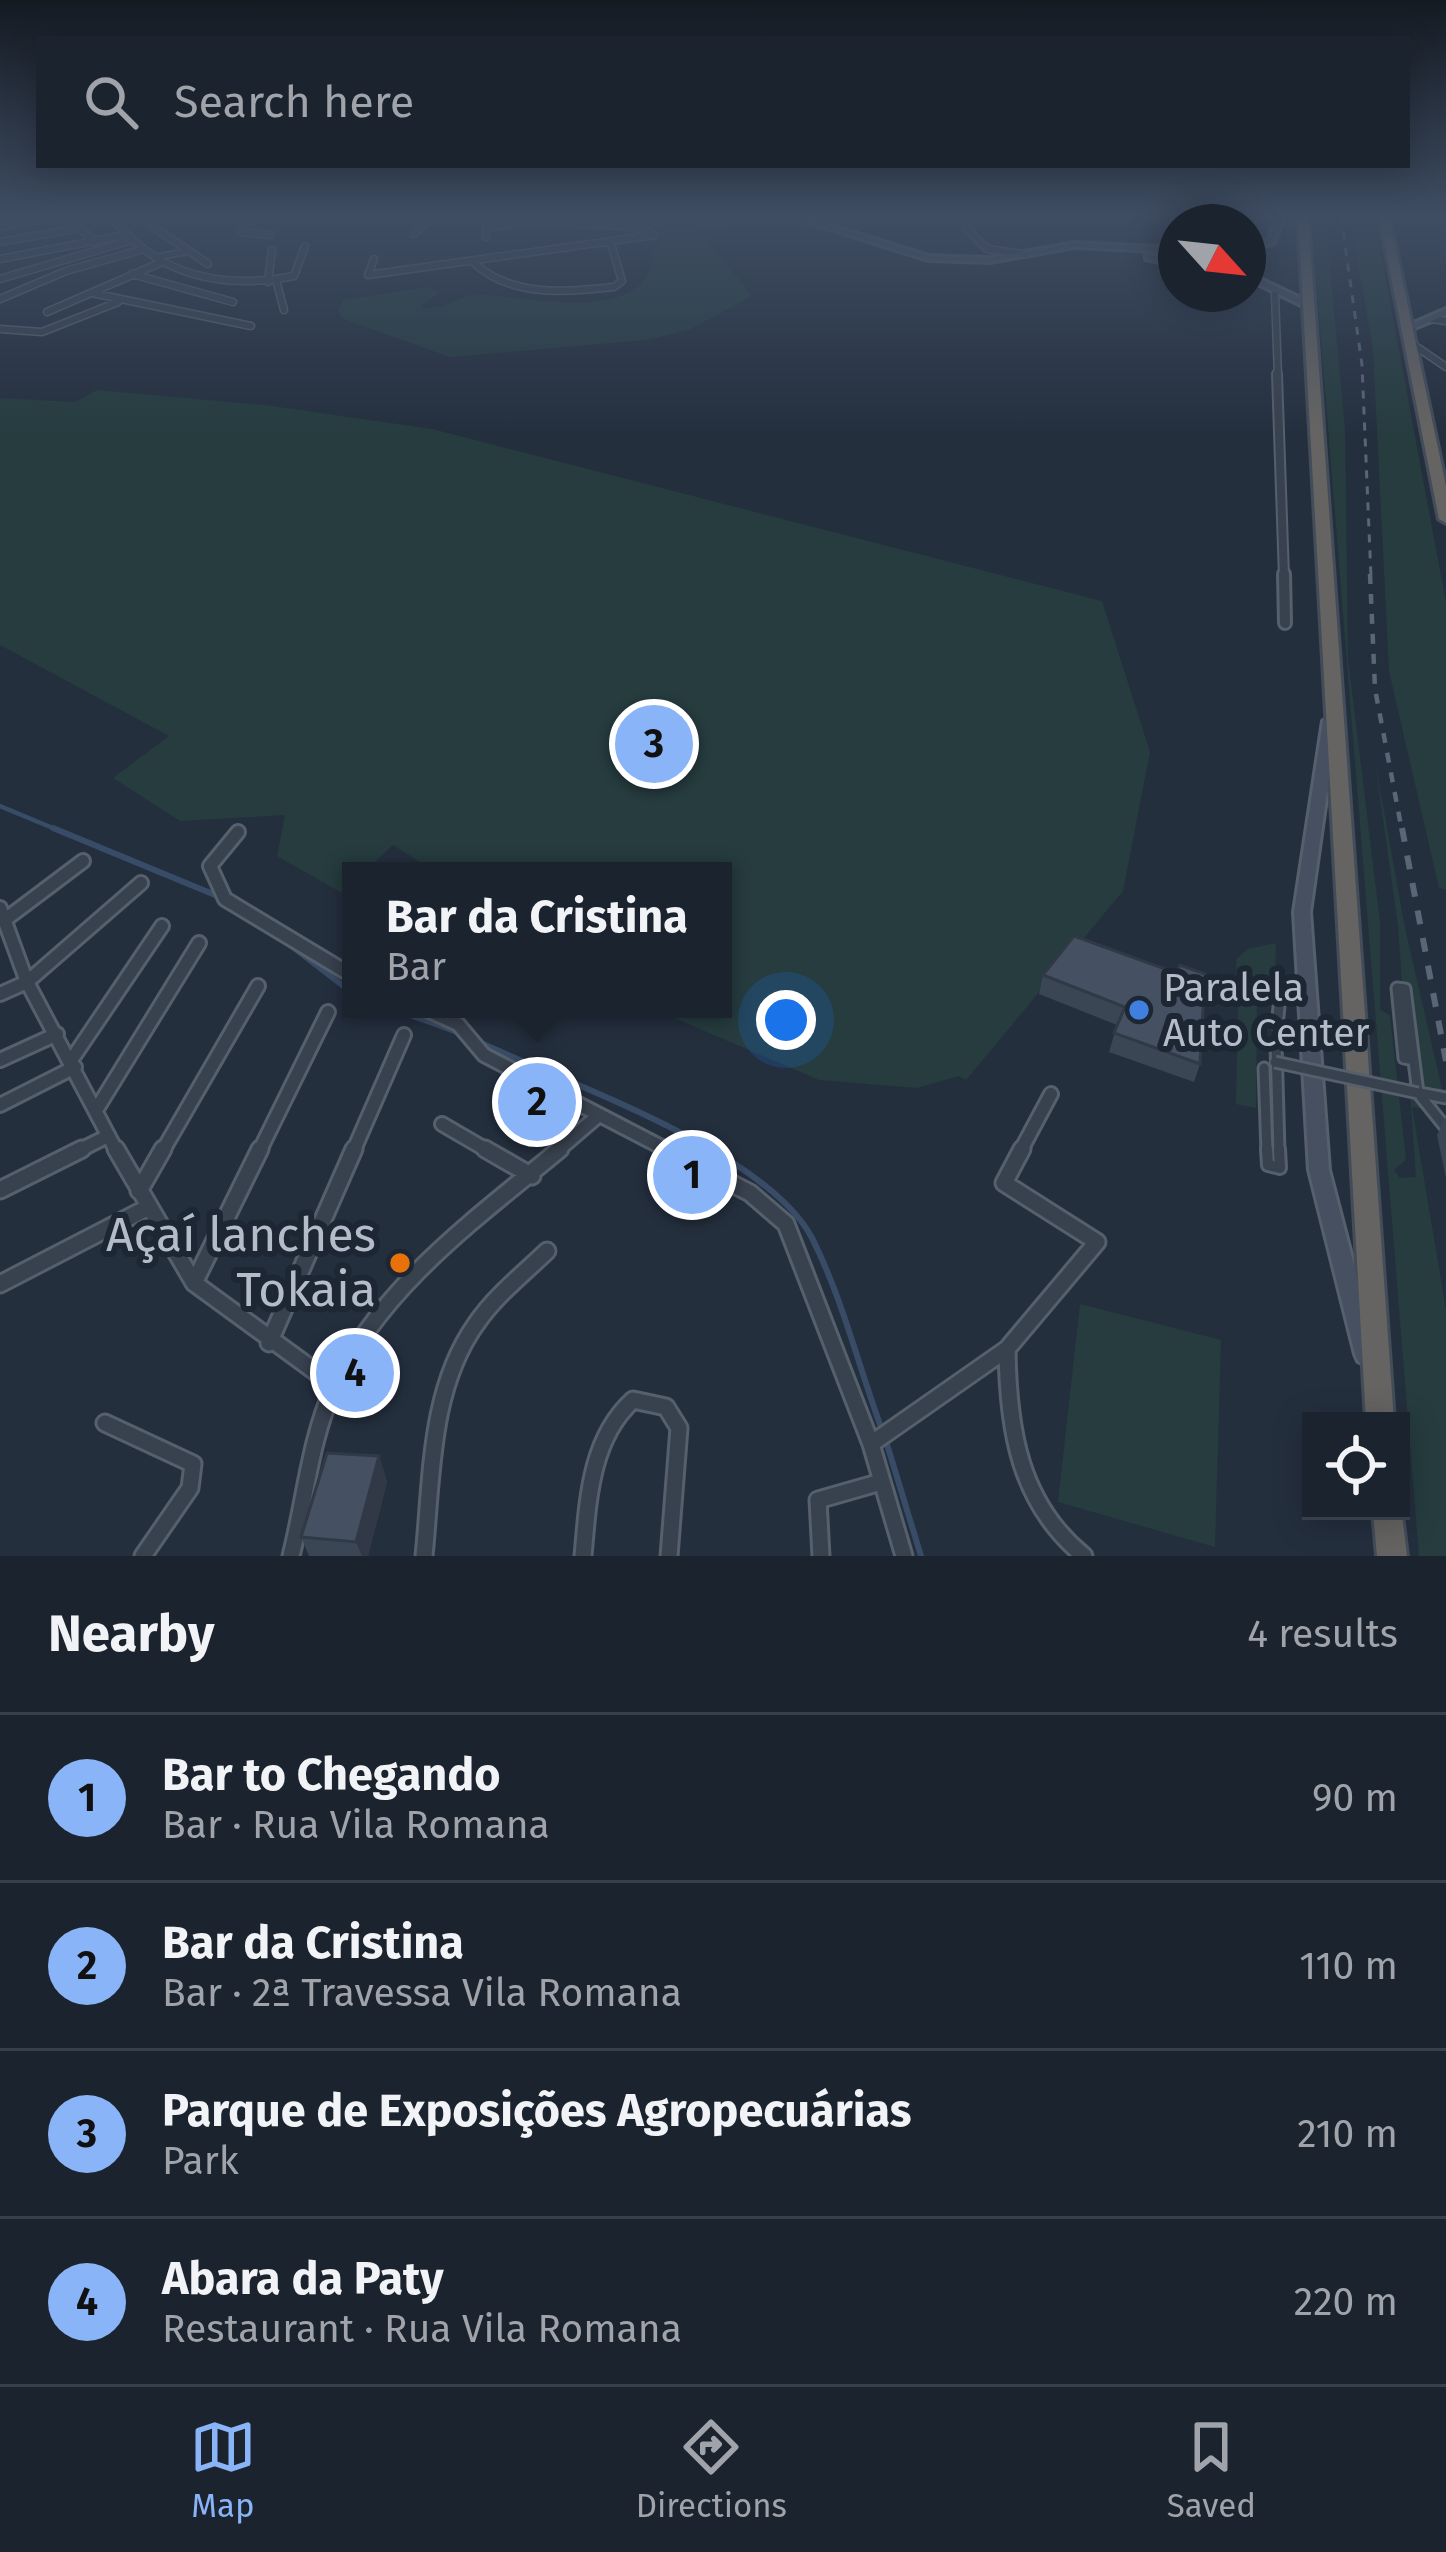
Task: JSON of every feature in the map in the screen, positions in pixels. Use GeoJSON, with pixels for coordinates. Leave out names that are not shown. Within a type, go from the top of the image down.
{"type":"FeatureCollection","features":[{"type":"Feature","properties":{"kind":"highway"},"geometry":{"type":"LineString","coordinates":[[1307,289],[1380,1412]]}},
{"type":"Feature","properties":{"kind":"highway"},"geometry":{"type":"LineString","coordinates":[[1399,289],[1445,513]]}},
{"type":"Feature","properties":{"kind":"highway"},"geometry":{"type":"LineString","coordinates":[[1389,1520],[1392,1556]]}},
{"type":"Feature","properties":{"kind":"main road"},"geometry":{"type":"LineString","coordinates":[[1269,289],[1308,305]]}},
{"type":"Feature","properties":{"kind":"main road"},"geometry":{"type":"LineString","coordinates":[[1404,310],[1430,319]]}},
{"type":"Feature","properties":{"kind":"main road"},"geometry":{"type":"LineString","coordinates":[[1408,334],[1430,319],[1446,316]]}},
{"type":"Feature","properties":{"kind":"main road"},"geometry":{"type":"LineString","coordinates":[[1334,694],[1309,838],[1304,932],[1319,1170],[1378,1412]]}},
{"type":"Feature","properties":{"kind":"street"},"geometry":{"type":"LineString","coordinates":[[47,312],[101,289]]}},
{"type":"Feature","properties":{"kind":"street"},"geometry":{"type":"LineString","coordinates":[[184,289],[233,302]]}},
{"type":"Feature","properties":{"kind":"street"},"geometry":{"type":"LineString","coordinates":[[275,289],[284,310]]}},
{"type":"Feature","properties":{"kind":"street"},"geometry":{"type":"LineString","coordinates":[[92,293],[251,326]]}},
{"type":"Feature","properties":{"kind":"street"},"geometry":{"type":"LineString","coordinates":[[1278,294],[1285,623]]}},
{"type":"Feature","properties":{"kind":"street"},"geometry":{"type":"LineString","coordinates":[[0,329],[42,332],[121,301]]}},
{"type":"Feature","properties":{"kind":"street"},"geometry":{"type":"LineString","coordinates":[[1408,334],[1444,366]]}},
{"type":"Feature","properties":{"kind":"street"},"geometry":{"type":"LineString","coordinates":[[1414,367],[1444,366]]}},
{"type":"Feature","properties":{"kind":"street"},"geometry":{"type":"LineString","coordinates":[[238,832],[210,866],[224,899],[342,970]]}},
{"type":"Feature","properties":{"kind":"street"},"geometry":{"type":"LineString","coordinates":[[83,861],[4,922],[27,982],[98,1106],[108,1136],[147,1208],[194,1283],[269,1343],[335,1386]]}},
{"type":"Feature","properties":{"kind":"street"},"geometry":{"type":"LineString","coordinates":[[0,994],[27,982],[141,883]]}},
{"type":"Feature","properties":{"kind":"street"},"geometry":{"type":"LineString","coordinates":[[0,1105],[73,1063],[162,926]]}},
{"type":"Feature","properties":{"kind":"street"},"geometry":{"type":"LineString","coordinates":[[98,1106],[199,943]]}},
{"type":"Feature","properties":{"kind":"street"},"geometry":{"type":"LineString","coordinates":[[139,1191],[258,986]]}},
{"type":"Feature","properties":{"kind":"street"},"geometry":{"type":"LineString","coordinates":[[1404,1012],[1409,1059],[1404,1058],[1397,988],[1405,989],[1418,1093],[1446,1128]]}},
{"type":"Feature","properties":{"kind":"street"},"geometry":{"type":"LineString","coordinates":[[1277,1025],[1279,1007]]}},
{"type":"Feature","properties":{"kind":"street"},"geometry":{"type":"LineString","coordinates":[[194,1283],[328,1012]]}},
{"type":"Feature","properties":{"kind":"street"},"geometry":{"type":"LineString","coordinates":[[445,1018],[458,1024],[484,1054],[750,1193],[786,1224],[876,1441],[881,1482],[904,1556]]}},
{"type":"Feature","properties":{"kind":"street"},"geometry":{"type":"LineString","coordinates":[[0,1060],[57,1034]]}},
{"type":"Feature","properties":{"kind":"street"},"geometry":{"type":"LineString","coordinates":[[269,1343],[404,1035]]}},
{"type":"Feature","properties":{"kind":"street"},"geometry":{"type":"LineString","coordinates":[[1269,1065],[1280,1168],[1268,1165],[1269,1065],[1276,1044]]}},
{"type":"Feature","properties":{"kind":"street"},"geometry":{"type":"LineString","coordinates":[[1269,1065],[1446,1097]]}},
{"type":"Feature","properties":{"kind":"street"},"geometry":{"type":"LineString","coordinates":[[876,1441],[1007,1348],[1097,1242],[1004,1183],[1051,1094]]}},
{"type":"Feature","properties":{"kind":"street"},"geometry":{"type":"LineString","coordinates":[[291,1556],[335,1386],[428,1257],[532,1176],[599,1115]]}},
{"type":"Feature","properties":{"kind":"street"},"geometry":{"type":"LineString","coordinates":[[442,1124],[532,1176]]}},
{"type":"Feature","properties":{"kind":"street"},"geometry":{"type":"LineString","coordinates":[[0,1190],[108,1136]]}},
{"type":"Feature","properties":{"kind":"street"},"geometry":{"type":"LineString","coordinates":[[0,1284],[147,1208]]}},
{"type":"Feature","properties":{"kind":"street"},"geometry":{"type":"LineString","coordinates":[[424,1556],[439,1430],[462,1347],[484,1313],[547,1251]]}},
{"type":"Feature","properties":{"kind":"street"},"geometry":{"type":"LineString","coordinates":[[1007,1348],[1007,1403],[1028,1487],[1051,1527],[1084,1556]]}},
{"type":"Feature","properties":{"kind":"street"},"geometry":{"type":"LineString","coordinates":[[583,1556],[597,1469],[612,1426],[633,1400],[657,1402],[674,1415],[679,1428],[669,1556]]}},
{"type":"Feature","properties":{"kind":"street"},"geometry":{"type":"LineString","coordinates":[[105,1423],[193,1464],[190,1488],[142,1556]]}},
{"type":"Feature","properties":{"kind":"street"},"geometry":{"type":"LineString","coordinates":[[821,1556],[818,1500],[881,1482]]}},
{"type":"Feature","properties":{"kind":"green space"},"geometry":{"type":"Polygon","coordinates":[[[418,289],[439,293],[420,307],[481,295],[590,302],[630,292],[746,289],[752,296],[689,330],[646,340],[450,357],[341,318],[338,310],[343,300],[418,289]]]}},
{"type":"Feature","properties":{"kind":"green space"},"geometry":{"type":"Polygon","coordinates":[[[1317,289],[1332,289],[1345,428],[1348,659],[1380,922],[1380,1010],[1390,1015],[1406,1160],[1394,1170],[1400,1178],[1416,1177],[1398,926],[1375,761],[1405,928],[1445,1102],[1424,1100],[1425,1109],[1412,1107],[1446,1310],[1446,1556],[1419,1556],[1317,289]]]}},
{"type":"Feature","properties":{"kind":"green space"},"geometry":{"type":"Polygon","coordinates":[[[1362,289],[1388,289],[1446,603],[1446,890],[1439,888],[1389,671],[1373,350],[1362,289]]]}},
{"type":"Feature","properties":{"kind":"green space"},"geometry":{"type":"Polygon","coordinates":[[[97,390],[265,405],[432,429],[1102,601],[1150,752],[1123,891],[966,1080],[959,1076],[917,1088],[819,1080],[674,1018],[732,1018],[732,862],[420,862],[393,845],[375,862],[342,862],[342,893],[277,856],[285,815],[180,821],[113,778],[169,736],[0,645],[0,398],[75,402],[97,390]]]}},
{"type":"Feature","properties":{"kind":"green space"},"geometry":{"type":"Polygon","coordinates":[[[1276,943],[1275,976],[1256,997],[1237,993],[1236,959],[1248,949],[1276,943]]]}},
{"type":"Feature","properties":{"kind":"green space"},"geometry":{"type":"Polygon","coordinates":[[[1238,1003],[1257,1006],[1256,1108],[1236,1104],[1238,1003]]]}},
{"type":"Feature","properties":{"kind":"green space"},"geometry":{"type":"Polygon","coordinates":[[[1080,1304],[1221,1340],[1215,1547],[1058,1502],[1080,1304]]]}},
{"type":"Feature","properties":{"kind":"building","name":"Paralela Auto Center"},"geometry":{"type":"Polygon","coordinates":[[[1074,936],[1176,973],[1180,965],[1205,974],[1200,1064],[1114,1033],[1125,1007],[1043,975],[1074,936]]]}},
{"type":"Feature","properties":{"kind":"building"},"geometry":{"type":"Polygon","coordinates":[[[327,1453],[379,1456],[356,1542],[301,1537],[327,1453]]]}},
{"type":"Feature","properties":{"kind":"waterway"},"geometry":{"type":"LineString","coordinates":[[0,806],[60,831]]}},
{"type":"Feature","properties":{"kind":"waterway"},"geometry":{"type":"LineString","coordinates":[[53,828],[220,897]]}},
{"type":"Feature","properties":{"kind":"waterway"},"geometry":{"type":"LineString","coordinates":[[289,944],[342,985]]}},
{"type":"Feature","properties":{"kind":"waterway"},"geometry":{"type":"LineString","coordinates":[[419,1018],[460,1033]]}},
{"type":"Feature","properties":{"kind":"waterway"},"geometry":{"type":"LineString","coordinates":[[481,1043],[711,1149],[789,1207],[823,1261],[882,1430]]}},
{"type":"Feature","properties":{"kind":"waterway"},"geometry":{"type":"LineString","coordinates":[[886,1441],[921,1556]]}},
{"type":"Feature","properties":{"kind":"railway"},"geometry":{"type":"LineString","coordinates":[[1351,289],[1362,365],[1371,577]]}},
{"type":"Feature","properties":{"kind":"railway"},"geometry":{"type":"LineString","coordinates":[[1370,574],[1375,689],[1402,831]]}},
{"type":"Feature","properties":{"kind":"railway"},"geometry":{"type":"LineString","coordinates":[[1402,828],[1446,1061]]}},
{"type":"Feature","properties":{"kind":"place","name":"Parque de Exposições Agropecuárias"},"geometry":{"type":"Point","coordinates":[654,744]}},
{"type":"Feature","properties":{"kind":"place","name":"Paralela Auto Center"},"geometry":{"type":"Point","coordinates":[1139,1010]}},
{"type":"Feature","properties":{"kind":"place","name":"Bar da Cristina"},"geometry":{"type":"Point","coordinates":[537,1102]}},
{"type":"Feature","properties":{"kind":"place","name":"Bar to Chegando"},"geometry":{"type":"Point","coordinates":[692,1175]}},
{"type":"Feature","properties":{"kind":"place","name":"Açaí lanches Tokaia"},"geometry":{"type":"Point","coordinates":[400,1263]}},
{"type":"Feature","properties":{"kind":"place","name":"Abara da Paty"},"geometry":{"type":"Point","coordinates":[355,1373]}}]}
